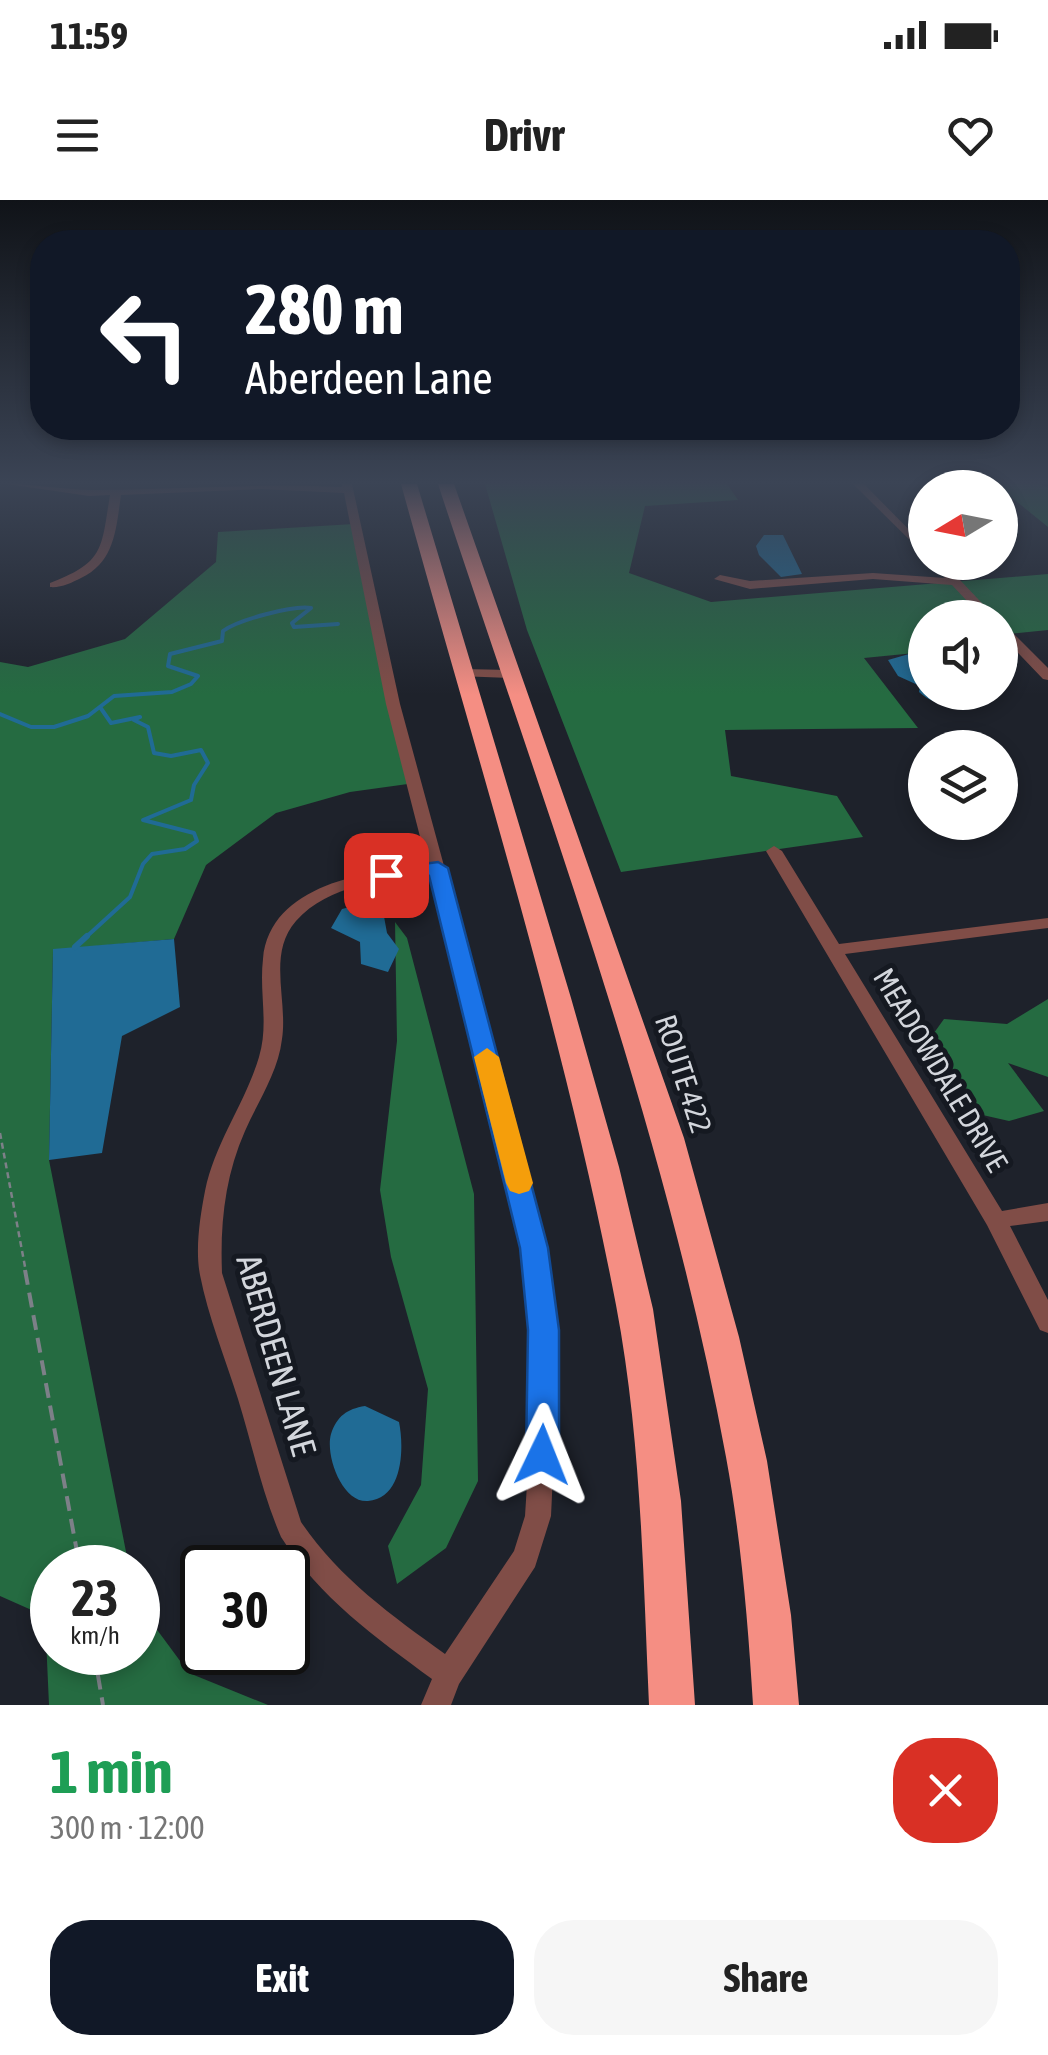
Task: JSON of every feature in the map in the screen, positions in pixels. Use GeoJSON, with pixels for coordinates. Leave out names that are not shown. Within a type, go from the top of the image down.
{"type":"FeatureCollection","features":[{"type":"Feature","properties":{"kind":"highway"},"geometry":{"type":"LineString","coordinates":[[429,554],[588,1110],[635,1310],[661,1501],[672,1705]]}},
{"type":"Feature","properties":{"kind":"highway","name":"ROUTE 422"},"geometry":{"type":"LineString","coordinates":[[470,554],[668,1138],[721,1337],[747,1461],[776,1705]]}},
{"type":"Feature","properties":{"kind":"street"},"geometry":{"type":"LineString","coordinates":[[54,584],[89,573],[104,554]]}},
{"type":"Feature","properties":{"kind":"street"},"geometry":{"type":"LineString","coordinates":[[361,554],[376,632],[534,1248],[544,1369],[538,1516],[525,1558],[448,1674],[436,1705]]}},
{"type":"Feature","properties":{"kind":"street"},"geometry":{"type":"LineString","coordinates":[[720,578],[750,585],[873,576],[955,582],[972,600]]}},
{"type":"Feature","properties":{"kind":"street"},"geometry":{"type":"LineString","coordinates":[[1018,646],[1048,676]]}},
{"type":"Feature","properties":{"kind":"street"},"geometry":{"type":"LineString","coordinates":[[462,672],[511,674]]}},
{"type":"Feature","properties":{"kind":"street","name":"MEADOWDALE DRIVE"},"geometry":{"type":"LineString","coordinates":[[774,851],[996,1220],[1048,1323]]}},
{"type":"Feature","properties":{"kind":"street","name":"ABERDEEN LANE"},"geometry":{"type":"LineString","coordinates":[[438,868],[349,882],[321,894],[292,916],[274,940],[268,965],[274,1035],[266,1068],[229,1144],[213,1196],[209,1240],[211,1273],[290,1528],[332,1588],[448,1674]]}},
{"type":"Feature","properties":{"kind":"street"},"geometry":{"type":"LineString","coordinates":[[832,950],[1048,923]]}},
{"type":"Feature","properties":{"kind":"street"},"geometry":{"type":"LineString","coordinates":[[996,1220],[1048,1212]]}},
{"type":"Feature","properties":{"kind":"path"},"geometry":{"type":"LineString","coordinates":[[0,1132],[76,1545]]}},
{"type":"Feature","properties":{"kind":"path"},"geometry":{"type":"LineString","coordinates":[[97,1675],[102,1705]]}},
{"type":"Feature","properties":{"kind":"green space"},"geometry":{"type":"Polygon","coordinates":[[[217,554],[361,554],[415,783],[350,792],[276,813],[206,865],[174,939],[53,950],[49,1160],[125,1545],[30,1545],[30,1609],[0,1596],[0,662],[28,667],[125,639],[216,562],[217,554]]]}},
{"type":"Feature","properties":{"kind":"green space"},"geometry":{"type":"Polygon","coordinates":[[[505,554],[633,554],[629,573],[711,602],[976,580],[1018,580],[1018,576],[1048,574],[1048,630],[1018,633],[1018,600],[908,600],[908,654],[864,658],[918,728],[725,730],[731,776],[837,796],[863,837],[621,872],[527,630],[505,554]]]}},
{"type":"Feature","properties":{"kind":"green space"},"geometry":{"type":"Polygon","coordinates":[[[395,922],[407,938],[474,1194],[478,1481],[446,1548],[397,1584],[388,1546],[421,1485],[428,1389],[391,1257],[380,1190],[397,1041],[395,922]]]}},
{"type":"Feature","properties":{"kind":"green space"},"geometry":{"type":"Polygon","coordinates":[[[1048,999],[1048,1077],[1008,1063],[1044,1111],[1009,1121],[965,1111],[926,1044],[944,1019],[1007,1024],[1048,999]]]}},
{"type":"Feature","properties":{"kind":"green space"},"geometry":{"type":"Polygon","coordinates":[[[160,1634],[180,1661],[180,1675],[194,1675],[268,1705],[49,1705],[48,1675],[160,1675],[160,1634]]]}},
{"type":"Feature","properties":{"kind":"water"},"geometry":{"type":"Polygon","coordinates":[[[792,554],[802,574],[781,577],[759,555],[792,554]]]}},
{"type":"Feature","properties":{"kind":"water"},"geometry":{"type":"Polygon","coordinates":[[[908,654],[908,681],[898,676],[888,660],[908,654]]]}},
{"type":"Feature","properties":{"kind":"water"},"geometry":{"type":"Polygon","coordinates":[[[362,904],[383,911],[387,933],[399,949],[388,972],[361,964],[360,942],[331,928],[342,909],[362,904]]]}},
{"type":"Feature","properties":{"kind":"water"},"geometry":{"type":"Polygon","coordinates":[[[174,939],[180,1007],[122,1036],[102,1153],[49,1160],[53,949],[174,939]]]}},
{"type":"Feature","properties":{"kind":"water"},"geometry":{"type":"Polygon","coordinates":[[[365,1406],[399,1422],[401,1444],[395,1481],[380,1498],[368,1501],[359,1500],[343,1486],[333,1465],[330,1443],[340,1418],[365,1406]]]}},
{"type":"Feature","properties":{"kind":"waterway"},"geometry":{"type":"LineString","coordinates":[[0,714],[31,727],[54,727],[88,716],[114,696],[172,692],[191,684],[198,676],[168,666],[170,654],[222,641],[223,631],[266,614],[311,608],[292,623],[294,627],[338,624]]}},
{"type":"Feature","properties":{"kind":"waterway"},"geometry":{"type":"LineString","coordinates":[[84,939],[130,897],[143,864],[152,854],[185,849],[197,841],[194,833],[143,820],[191,800],[194,785],[208,763],[201,750],[171,756],[154,753],[148,727],[134,720],[140,717],[111,723],[100,707]]}},
{"type":"Feature","properties":{"kind":"waterway"},"geometry":{"type":"LineString","coordinates":[[75,947],[87,936]]}},
{"type":"Feature","properties":{"kind":"slow traffic"},"geometry":{"type":"LineString","coordinates":[[487,1057],[519,1183]]}},
{"type":"Feature","properties":{"kind":"route"},"geometry":{"type":"LineString","coordinates":[[386,875],[438,868],[534,1248],[544,1330],[542,1455]]}}]}
